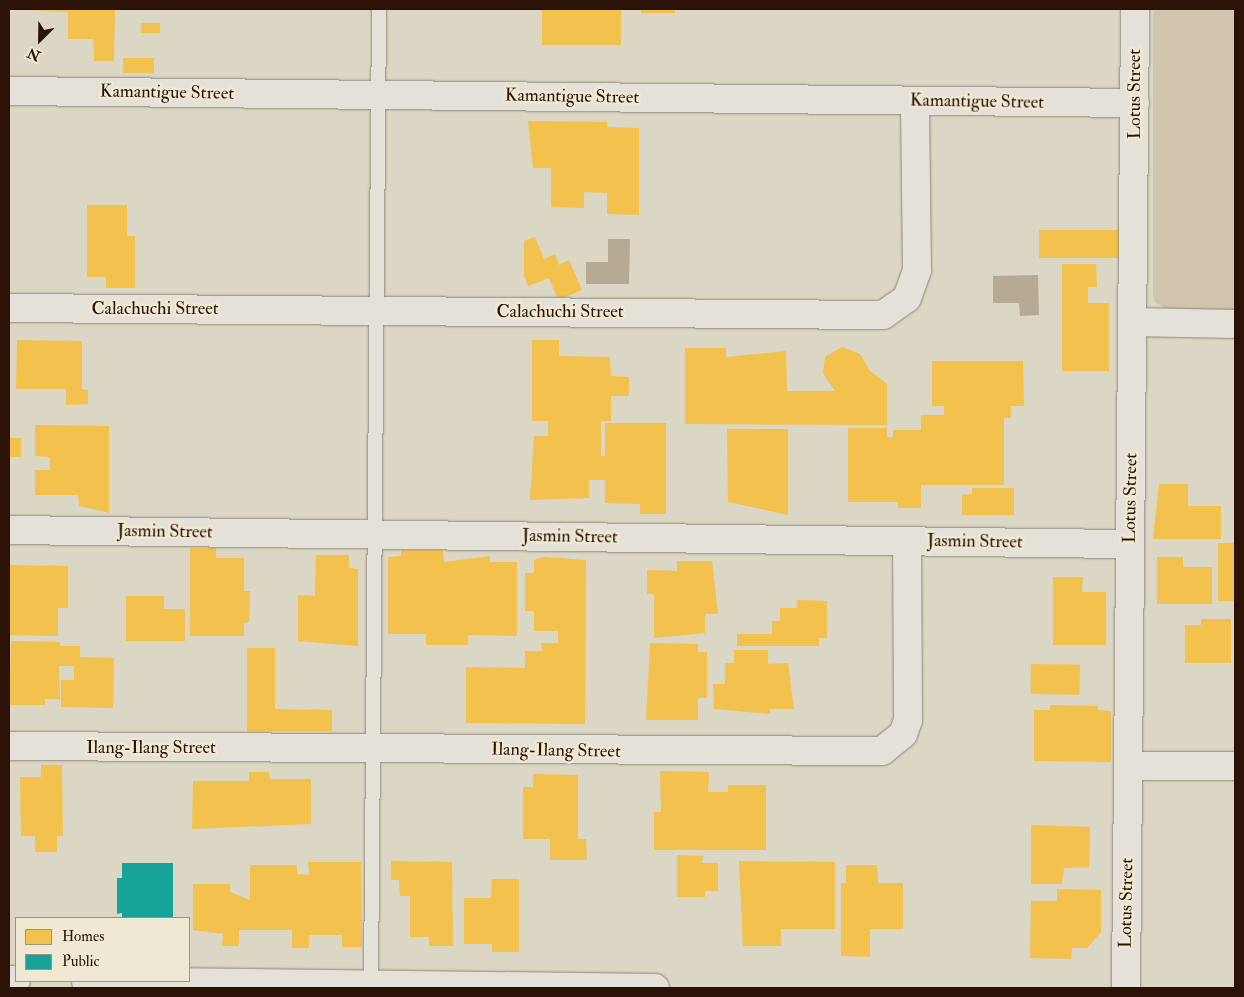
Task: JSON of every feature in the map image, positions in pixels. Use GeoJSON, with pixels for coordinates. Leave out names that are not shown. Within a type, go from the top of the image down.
{"type":"FeatureCollection","features":[{"type":"Feature","properties":{"kind":"street","name":"Lotus Street"},"geometry":{"type":"LineString","coordinates":[[1126,988],[1135,9]]}},
{"type":"Feature","properties":{"kind":"street","name":"Kamantigue Street"},"geometry":{"type":"LineString","coordinates":[[9,91],[1134,103]]}},
{"type":"Feature","properties":{"kind":"street","name":"Calachuchi Street"},"geometry":{"type":"LineString","coordinates":[[9,308],[883,315],[907,298],[917,270],[914,101]]}},
{"type":"Feature","properties":{"kind":"street"},"geometry":{"type":"LineString","coordinates":[[1133,322],[1235,324]]}},
{"type":"Feature","properties":{"kind":"street","name":"Jasmin Street"},"geometry":{"type":"LineString","coordinates":[[9,530],[1130,544]]}},
{"type":"Feature","properties":{"kind":"street","name":"Ilang-Ilang Street"},"geometry":{"type":"LineString","coordinates":[[9,746],[882,751],[903,734],[908,720],[907,541]]}},
{"type":"Feature","properties":{"kind":"street"},"geometry":{"type":"LineString","coordinates":[[1128,766],[1235,766]]}},
{"type":"Feature","properties":{"kind":"street"},"geometry":{"type":"LineString","coordinates":[[181,982],[656,988]]}},
{"type":"Feature","properties":{"kind":"lane"},"geometry":{"type":"LineString","coordinates":[[371,984],[379,9]]}},
{"type":"Feature","properties":{"kind":"shaded area"},"geometry":{"type":"Polygon","coordinates":[[[1153,9],[1235,9],[1235,311],[1170,311],[1155,302],[1153,294],[1153,9]]]}},
{"type":"Feature","properties":{"kind":"shaded area"},"geometry":{"type":"Polygon","coordinates":[[[608,239],[630,239],[629,284],[586,284],[586,262],[608,262],[608,239]]]}},
{"type":"Feature","properties":{"kind":"shaded area"},"geometry":{"type":"Polygon","coordinates":[[[1038,275],[1039,315],[1020,316],[1019,303],[993,303],[993,276],[1038,275]]]}},
{"type":"Feature","properties":{"kind":"building: Homes"},"geometry":{"type":"Polygon","coordinates":[[[9,9],[115,9],[114,61],[94,61],[93,39],[68,39],[68,12],[9,9]]]}},
{"type":"Feature","properties":{"kind":"building: Homes"},"geometry":{"type":"Polygon","coordinates":[[[542,9],[621,9],[621,45],[542,45],[542,9]]]}},
{"type":"Feature","properties":{"kind":"building: Homes"},"geometry":{"type":"Polygon","coordinates":[[[641,9],[675,9],[675,13],[641,13],[641,9]]]}},
{"type":"Feature","properties":{"kind":"building: Homes"},"geometry":{"type":"Polygon","coordinates":[[[141,23],[160,23],[160,33],[141,33],[141,23]]]}},
{"type":"Feature","properties":{"kind":"building: Homes"},"geometry":{"type":"Polygon","coordinates":[[[123,58],[154,58],[154,73],[123,73],[123,58]]]}},
{"type":"Feature","properties":{"kind":"building: Homes"},"geometry":{"type":"Polygon","coordinates":[[[528,121],[607,122],[607,127],[639,128],[639,215],[607,214],[607,193],[584,192],[584,208],[551,207],[551,168],[533,168],[528,121]]]}},
{"type":"Feature","properties":{"kind":"building: Homes"},"geometry":{"type":"Polygon","coordinates":[[[87,205],[127,205],[127,236],[135,236],[135,288],[106,288],[106,277],[87,277],[87,205]]]}},
{"type":"Feature","properties":{"kind":"building: Homes"},"geometry":{"type":"Polygon","coordinates":[[[1039,230],[1122,230],[1122,258],[1039,258],[1039,230]]]}},
{"type":"Feature","properties":{"kind":"building: Homes"},"geometry":{"type":"Polygon","coordinates":[[[535,237],[544,259],[555,254],[559,265],[569,260],[582,290],[558,300],[549,278],[528,286],[524,276],[524,241],[535,237]]]}},
{"type":"Feature","properties":{"kind":"building: Homes"},"geometry":{"type":"Polygon","coordinates":[[[1062,264],[1096,264],[1097,287],[1088,287],[1088,303],[1109,303],[1109,371],[1062,371],[1062,264]]]}},
{"type":"Feature","properties":{"kind":"building: Homes"},"geometry":{"type":"Polygon","coordinates":[[[17,340],[82,341],[82,389],[88,390],[88,404],[66,405],[66,389],[16,389],[17,340]]]}},
{"type":"Feature","properties":{"kind":"building: Homes"},"geometry":{"type":"Polygon","coordinates":[[[532,340],[559,340],[559,356],[610,357],[611,376],[629,377],[629,396],[611,396],[611,421],[601,421],[601,456],[605,456],[605,423],[666,423],[666,514],[640,514],[640,504],[605,503],[605,480],[589,480],[589,498],[530,500],[534,436],[548,436],[548,421],[532,421],[532,340]]]}},
{"type":"Feature","properties":{"kind":"building: Homes"},"geometry":{"type":"Polygon","coordinates":[[[842,347],[860,354],[870,371],[887,384],[887,425],[685,424],[685,348],[726,348],[726,357],[786,351],[787,391],[835,391],[823,373],[825,357],[842,347]]]}},
{"type":"Feature","properties":{"kind":"building: Homes"},"geometry":{"type":"Polygon","coordinates":[[[932,361],[1023,361],[1024,406],[1011,406],[1011,418],[1004,418],[1004,485],[921,485],[921,508],[898,508],[898,502],[848,502],[848,428],[887,428],[887,437],[893,437],[893,430],[921,430],[921,415],[944,415],[944,406],[932,406],[932,361]]]}},
{"type":"Feature","properties":{"kind":"building: Homes"},"geometry":{"type":"Polygon","coordinates":[[[35,425],[109,426],[109,513],[79,506],[78,495],[35,495],[35,470],[50,470],[50,457],[35,456],[35,425]]]}},
{"type":"Feature","properties":{"kind":"building: Homes"},"geometry":{"type":"Polygon","coordinates":[[[727,429],[788,429],[788,515],[728,502],[727,429]]]}},
{"type":"Feature","properties":{"kind":"building: Homes"},"geometry":{"type":"Polygon","coordinates":[[[9,438],[21,438],[21,457],[9,457],[9,438]]]}},
{"type":"Feature","properties":{"kind":"building: Homes"},"geometry":{"type":"Polygon","coordinates":[[[1159,484],[1188,484],[1188,506],[1221,506],[1221,539],[1153,539],[1159,484]]]}},
{"type":"Feature","properties":{"kind":"building: Homes"},"geometry":{"type":"Polygon","coordinates":[[[972,488],[1014,488],[1014,515],[962,515],[962,495],[972,494],[972,488]]]}},
{"type":"Feature","properties":{"kind":"building: Homes"},"geometry":{"type":"Polygon","coordinates":[[[1218,543],[1235,543],[1235,601],[1218,601],[1218,543]]]}},
{"type":"Feature","properties":{"kind":"building: Homes"},"geometry":{"type":"Polygon","coordinates":[[[190,548],[216,548],[216,558],[244,558],[244,591],[250,591],[249,622],[244,623],[244,636],[190,636],[190,548]]]}},
{"type":"Feature","properties":{"kind":"building: Homes"},"geometry":{"type":"Polygon","coordinates":[[[401,550],[443,550],[444,562],[490,556],[490,562],[517,562],[517,636],[468,635],[468,645],[426,645],[426,634],[388,634],[388,557],[401,556],[401,550]]]}},
{"type":"Feature","properties":{"kind":"building: Homes"},"geometry":{"type":"Polygon","coordinates":[[[316,555],[349,555],[349,568],[358,569],[358,646],[298,641],[298,595],[315,596],[316,555]]]}},
{"type":"Feature","properties":{"kind":"building: Homes"},"geometry":{"type":"Polygon","coordinates":[[[544,557],[586,560],[585,724],[466,723],[466,667],[525,668],[525,651],[542,651],[541,643],[558,643],[558,631],[534,631],[534,611],[525,611],[525,573],[534,573],[534,560],[544,557]]]}},
{"type":"Feature","properties":{"kind":"building: Homes"},"geometry":{"type":"Polygon","coordinates":[[[1157,557],[1183,557],[1183,567],[1212,567],[1212,604],[1157,604],[1157,557]]]}},
{"type":"Feature","properties":{"kind":"building: Homes"},"geometry":{"type":"Polygon","coordinates":[[[677,561],[712,561],[718,614],[705,614],[705,633],[654,638],[654,594],[647,594],[647,570],[677,571],[677,561]]]}},
{"type":"Feature","properties":{"kind":"building: Homes"},"geometry":{"type":"Polygon","coordinates":[[[9,565],[68,566],[68,608],[58,608],[58,636],[9,635],[9,565]]]}},
{"type":"Feature","properties":{"kind":"building: Homes"},"geometry":{"type":"Polygon","coordinates":[[[1053,577],[1083,577],[1082,592],[1106,592],[1106,645],[1053,645],[1053,577]]]}},
{"type":"Feature","properties":{"kind":"building: Homes"},"geometry":{"type":"Polygon","coordinates":[[[126,596],[164,596],[164,609],[185,609],[185,641],[126,641],[126,596]]]}},
{"type":"Feature","properties":{"kind":"building: Homes"},"geometry":{"type":"Polygon","coordinates":[[[797,600],[827,601],[827,638],[819,638],[819,646],[737,646],[737,634],[772,634],[772,621],[780,621],[780,608],[797,608],[797,600]]]}},
{"type":"Feature","properties":{"kind":"building: Homes"},"geometry":{"type":"Polygon","coordinates":[[[1201,619],[1231,619],[1231,663],[1185,663],[1185,625],[1201,625],[1201,619]]]}},
{"type":"Feature","properties":{"kind":"building: Homes"},"geometry":{"type":"Polygon","coordinates":[[[11,641],[60,642],[60,646],[80,646],[80,657],[114,658],[113,708],[61,707],[61,680],[74,680],[74,666],[59,666],[60,699],[45,699],[45,705],[9,705],[11,641]]]}},
{"type":"Feature","properties":{"kind":"building: Homes"},"geometry":{"type":"Polygon","coordinates":[[[650,643],[698,644],[698,652],[707,652],[707,698],[698,698],[698,720],[646,720],[650,643]]]}},
{"type":"Feature","properties":{"kind":"building: Homes"},"geometry":{"type":"Polygon","coordinates":[[[247,648],[275,648],[275,709],[332,710],[332,731],[247,731],[247,648]]]}},
{"type":"Feature","properties":{"kind":"building: Homes"},"geometry":{"type":"Polygon","coordinates":[[[734,650],[768,650],[768,664],[788,663],[794,709],[770,709],[770,714],[714,709],[713,684],[725,684],[725,663],[734,663],[734,650]]]}},
{"type":"Feature","properties":{"kind":"building: Homes"},"geometry":{"type":"Polygon","coordinates":[[[1031,664],[1080,665],[1079,695],[1030,694],[1031,664]]]}},
{"type":"Feature","properties":{"kind":"building: Homes"},"geometry":{"type":"Polygon","coordinates":[[[1050,705],[1098,706],[1098,710],[1111,711],[1111,762],[1034,761],[1034,710],[1050,710],[1050,705]]]}},
{"type":"Feature","properties":{"kind":"building: Homes"},"geometry":{"type":"Polygon","coordinates":[[[41,765],[62,765],[63,836],[57,836],[57,852],[35,852],[35,836],[21,836],[20,777],[41,777],[41,765]]]}},
{"type":"Feature","properties":{"kind":"building: Homes"},"geometry":{"type":"Polygon","coordinates":[[[660,771],[709,772],[708,792],[728,792],[728,785],[766,785],[766,850],[654,850],[654,812],[661,812],[660,771]]]}},
{"type":"Feature","properties":{"kind":"building: Homes"},"geometry":{"type":"Polygon","coordinates":[[[249,772],[269,772],[270,779],[311,779],[311,824],[192,829],[193,781],[249,781],[249,772]]]}},
{"type":"Feature","properties":{"kind":"building: Homes"},"geometry":{"type":"Polygon","coordinates":[[[533,774],[578,775],[578,839],[586,839],[587,860],[550,860],[550,839],[523,839],[523,787],[533,787],[533,774]]]}},
{"type":"Feature","properties":{"kind":"building: Homes"},"geometry":{"type":"Polygon","coordinates":[[[1031,825],[1090,827],[1089,867],[1064,868],[1062,884],[1031,884],[1031,825]]]}},
{"type":"Feature","properties":{"kind":"building: Homes"},"geometry":{"type":"Polygon","coordinates":[[[677,855],[703,856],[702,863],[718,863],[718,891],[705,891],[705,897],[677,897],[677,855]]]}},
{"type":"Feature","properties":{"kind":"building: Homes"},"geometry":{"type":"Polygon","coordinates":[[[391,861],[452,862],[453,946],[429,946],[429,937],[410,937],[410,896],[400,896],[399,880],[391,880],[391,861]]]}},
{"type":"Feature","properties":{"kind":"building: Homes"},"geometry":{"type":"Polygon","coordinates":[[[739,861],[835,862],[835,929],[781,929],[781,946],[743,946],[739,861]]]}},
{"type":"Feature","properties":{"kind":"building: Homes"},"geometry":{"type":"Polygon","coordinates":[[[308,862],[361,862],[362,947],[342,947],[342,935],[309,935],[309,948],[292,948],[292,930],[239,930],[239,946],[222,946],[223,934],[193,930],[193,884],[230,884],[230,892],[250,900],[250,865],[297,865],[297,874],[309,875],[308,862]]]}},
{"type":"Feature","properties":{"kind":"building: Homes"},"geometry":{"type":"Polygon","coordinates":[[[846,865],[877,865],[878,883],[903,883],[903,929],[870,929],[870,957],[841,956],[841,883],[846,883],[846,865]]]}},
{"type":"Feature","properties":{"kind":"building: Homes"},"geometry":{"type":"Polygon","coordinates":[[[492,879],[519,879],[519,952],[492,952],[492,944],[464,944],[464,898],[491,898],[492,879]]]}},
{"type":"Feature","properties":{"kind":"building: Homes"},"geometry":{"type":"Polygon","coordinates":[[[1057,889],[1101,890],[1101,932],[1087,948],[1072,948],[1071,959],[1030,958],[1031,901],[1057,901],[1057,889]]]}},
{"type":"Feature","properties":{"kind":"building: Public"},"geometry":{"type":"Polygon","coordinates":[[[122,863],[173,863],[173,917],[122,917],[122,913],[117,914],[117,878],[122,878],[122,863]]]}}]}
